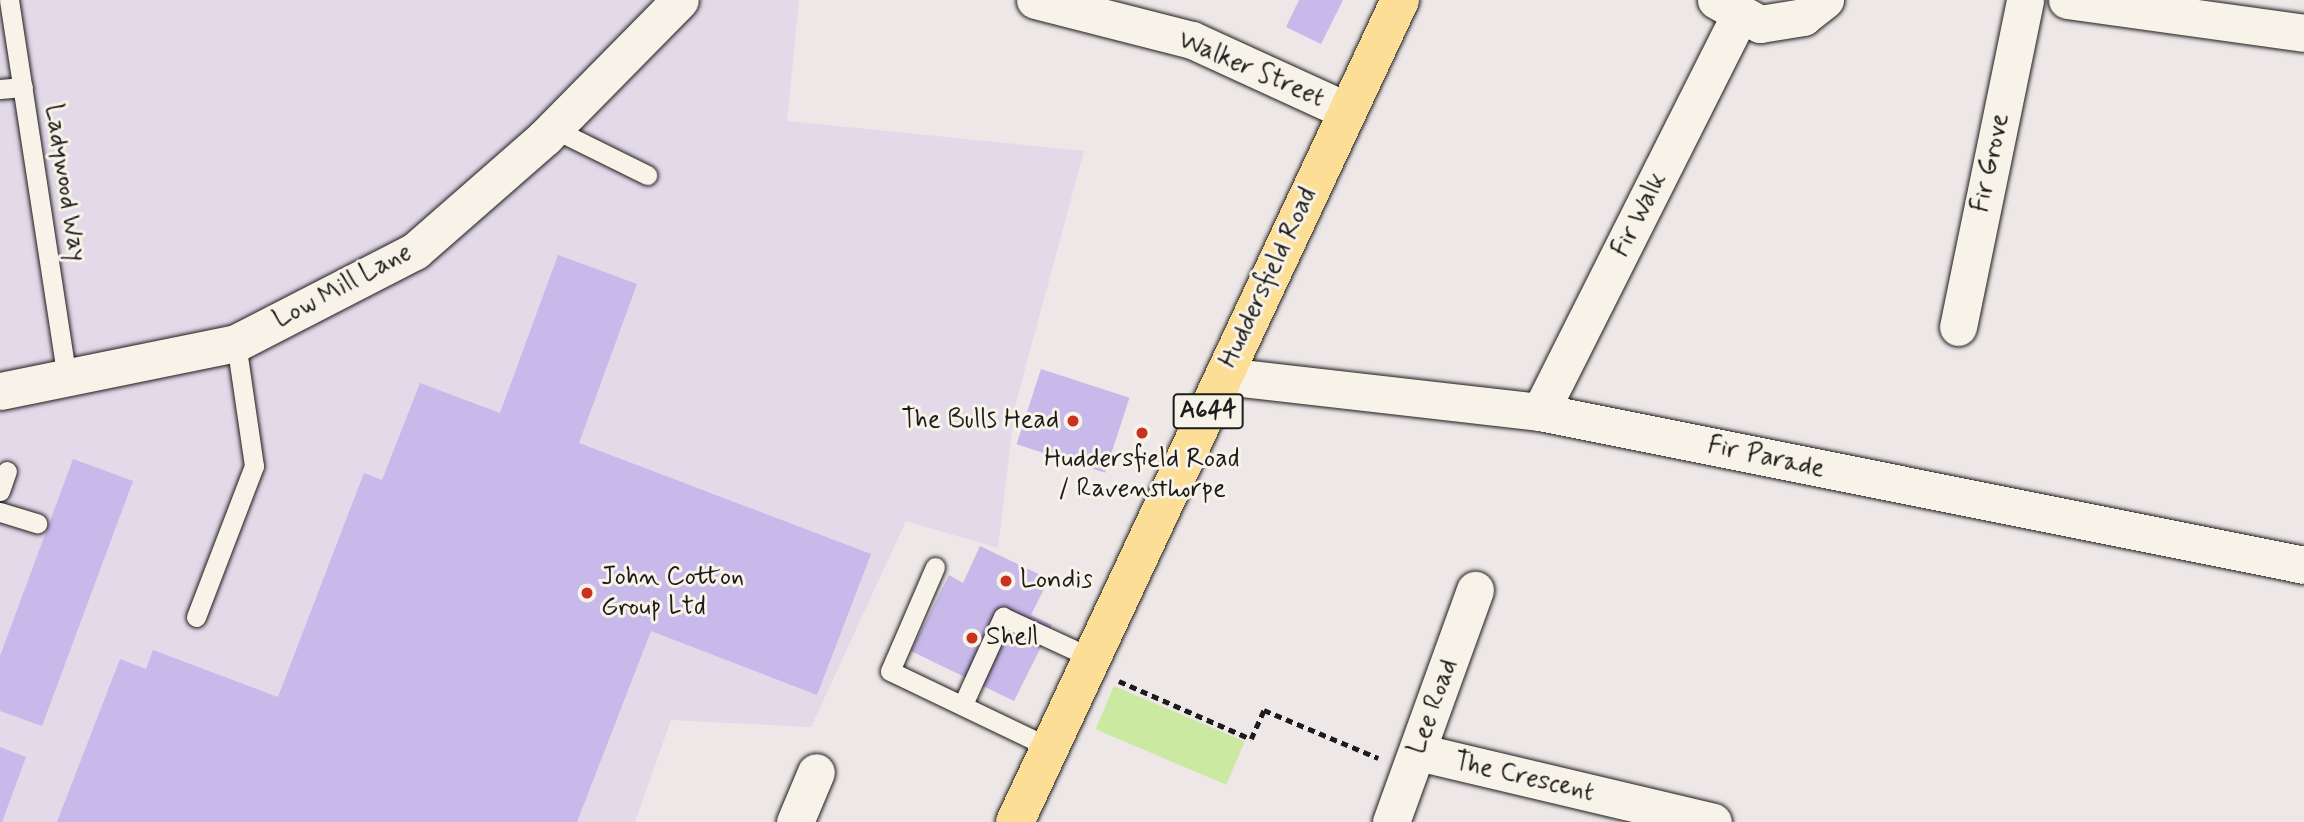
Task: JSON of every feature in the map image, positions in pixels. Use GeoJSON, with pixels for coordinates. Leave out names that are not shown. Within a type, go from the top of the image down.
{"type":"FeatureCollection","features":[{"type":"Feature","properties":{"kind":"highway","name":"Huddersfield Road"},"geometry":{"type":"LineString","coordinates":[[1015,822],[1053,749],[1345,110],[1400,0]]}},
{"type":"Feature","properties":{"kind":"street","name":"Low Mill Lane"},"geometry":{"type":"LineString","coordinates":[[0,391],[66,374],[236,344],[415,251],[554,129],[680,0]]}},
{"type":"Feature","properties":{"kind":"street","name":"Walker Street"},"geometry":{"type":"LineString","coordinates":[[1035,0],[1192,40],[1345,110]]}},
{"type":"Feature","properties":{"kind":"street"},"geometry":{"type":"LineString","coordinates":[[1727,9],[1782,24],[1825,0]]}},
{"type":"Feature","properties":{"kind":"street","name":"Fir Grove"},"geometry":{"type":"LineString","coordinates":[[1958,327],[2025,0]]}},
{"type":"Feature","properties":{"kind":"street"},"geometry":{"type":"LineString","coordinates":[[2067,0],[2304,33]]}},
{"type":"Feature","properties":{"kind":"street","name":"Fir Walk"},"geometry":{"type":"LineString","coordinates":[[1540,412],[1727,9]]}},
{"type":"Feature","properties":{"kind":"street","name":"Fir Parade"},"geometry":{"type":"LineString","coordinates":[[1224,376],[1540,412],[2304,565]]}},
{"type":"Feature","properties":{"kind":"street","name":"Lee Road"},"geometry":{"type":"LineString","coordinates":[[1391,822],[1475,590]]}},
{"type":"Feature","properties":{"kind":"street","name":"The Crescent"},"geometry":{"type":"LineString","coordinates":[[1414,762],[1713,822]]}},
{"type":"Feature","properties":{"kind":"street"},"geometry":{"type":"LineString","coordinates":[[795,822],[816,772]]}},
{"type":"Feature","properties":{"kind":"lane","name":"Ladywood Way"},"geometry":{"type":"LineString","coordinates":[[9,0],[66,374]]}},
{"type":"Feature","properties":{"kind":"lane"},"geometry":{"type":"LineString","coordinates":[[0,89],[23,87]]}},
{"type":"Feature","properties":{"kind":"lane"},"geometry":{"type":"LineString","coordinates":[[554,129],[647,175]]}},
{"type":"Feature","properties":{"kind":"lane"},"geometry":{"type":"LineString","coordinates":[[196,617],[254,466],[236,344]]}},
{"type":"Feature","properties":{"kind":"lane"},"geometry":{"type":"LineString","coordinates":[[0,491],[7,471]]}},
{"type":"Feature","properties":{"kind":"lane"},"geometry":{"type":"LineString","coordinates":[[0,512],[37,523]]}},
{"type":"Feature","properties":{"kind":"lane"},"geometry":{"type":"LineString","coordinates":[[935,567],[890,671],[964,702],[1053,749]]}},
{"type":"Feature","properties":{"kind":"lane"},"geometry":{"type":"LineString","coordinates":[[964,702],[1003,617],[1090,663]]}},
{"type":"Feature","properties":{"kind":"path"},"geometry":{"type":"LineString","coordinates":[[1090,663],[1251,738],[1264,709],[1414,762]]}},
{"type":"Feature","properties":{"kind":"shaded area"},"geometry":{"type":"Polygon","coordinates":[[[0,0],[799,0],[787,121],[1084,151],[1015,406],[998,548],[906,521],[811,727],[671,720],[635,822],[0,822],[0,0]]]}},
{"type":"Feature","properties":{"kind":"green space"},"geometry":{"type":"Polygon","coordinates":[[[1114,686],[1245,741],[1226,785],[1096,729],[1114,686]]]}},
{"type":"Feature","properties":{"kind":"building"},"geometry":{"type":"Polygon","coordinates":[[[1299,0],[1343,0],[1321,44],[1286,27],[1299,0]]]}},
{"type":"Feature","properties":{"kind":"building","name":"John Cotton Group Ltd"},"geometry":{"type":"Polygon","coordinates":[[[558,255],[637,284],[579,443],[871,554],[817,695],[651,631],[577,822],[57,822],[120,659],[146,669],[153,650],[278,697],[364,473],[382,480],[420,383],[500,413],[558,255]]]}},
{"type":"Feature","properties":{"kind":"building","name":"The Bulls Head"},"geometry":{"type":"Polygon","coordinates":[[[1041,369],[1129,398],[1105,473],[1017,444],[1041,369]]]}},
{"type":"Feature","properties":{"kind":"building"},"geometry":{"type":"Polygon","coordinates":[[[73,459],[133,481],[42,726],[0,711],[0,656],[73,459]]]}},
{"type":"Feature","properties":{"kind":"building"},"geometry":{"type":"Polygon","coordinates":[[[980,546],[1049,579],[1031,615],[1052,625],[1014,701],[911,651],[949,575],[963,583],[980,546]]]}},
{"type":"Feature","properties":{"kind":"building"},"geometry":{"type":"Polygon","coordinates":[[[0,747],[26,757],[2,822],[0,822],[0,747]]]}},
{"type":"Feature","properties":{"kind":"place","name":"The Bulls Head"},"geometry":{"type":"Point","coordinates":[1073,421]}},
{"type":"Feature","properties":{"kind":"place","name":"Huddersfield Road / Ravensthorpe"},"geometry":{"type":"Point","coordinates":[1142,433]}},
{"type":"Feature","properties":{"kind":"place","name":"Londis"},"geometry":{"type":"Point","coordinates":[1006,581]}},
{"type":"Feature","properties":{"kind":"place","name":"John Cotton Group Ltd"},"geometry":{"type":"Point","coordinates":[587,593]}},
{"type":"Feature","properties":{"kind":"place","name":"Shell"},"geometry":{"type":"Point","coordinates":[972,638]}}]}
